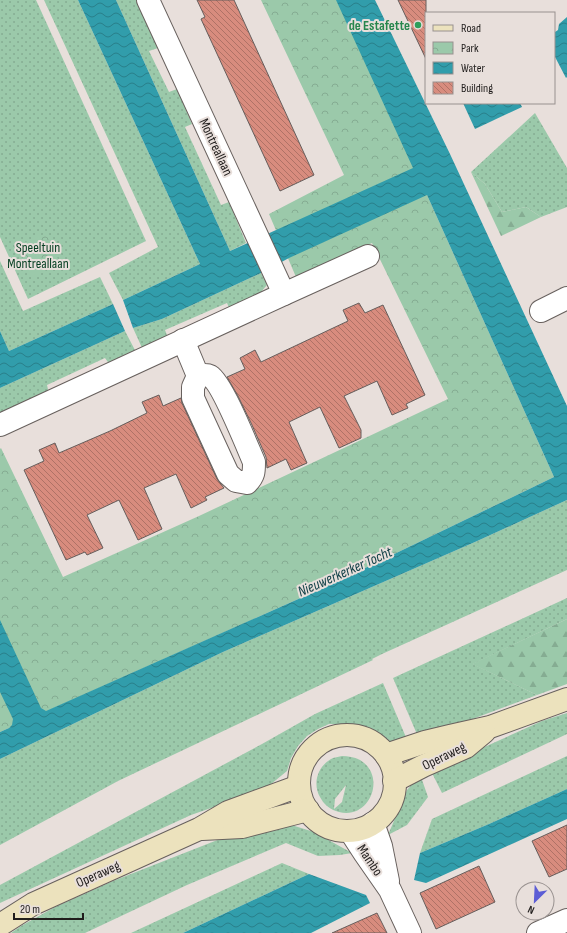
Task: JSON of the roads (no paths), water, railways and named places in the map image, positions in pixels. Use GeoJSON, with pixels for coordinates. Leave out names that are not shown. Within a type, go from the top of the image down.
{"type":"FeatureCollection","features":[{"type":"Feature","properties":{"kind":"main road","name":"Operaweg"},"geometry":{"type":"LineString","coordinates":[[386,755],[425,742],[490,727],[567,699]]}},
{"type":"Feature","properties":{"kind":"main road","name":"Operaweg"},"geometry":{"type":"LineString","coordinates":[[394,781],[466,747],[490,727]]}},
{"type":"Feature","properties":{"kind":"main road"},"geometry":{"type":"LineString","coordinates":[[337,736],[352,736],[375,744],[386,755],[392,767],[394,781],[394,793],[383,815],[366,827],[350,831],[334,829],[326,826],[316,819],[308,810],[302,799],[299,786],[301,771],[311,751],[323,742],[337,736]]}},
{"type":"Feature","properties":{"kind":"main road","name":"Operaweg"},"geometry":{"type":"LineString","coordinates":[[0,925],[33,904],[199,829],[228,812],[299,786]]}},
{"type":"Feature","properties":{"kind":"main road","name":"Operaweg"},"geometry":{"type":"LineString","coordinates":[[199,829],[242,827],[308,810]]}},
{"type":"Feature","properties":{"kind":"street","name":"Montreallaan"},"geometry":{"type":"LineString","coordinates":[[148,0],[284,294]]}},
{"type":"Feature","properties":{"kind":"street"},"geometry":{"type":"LineString","coordinates":[[0,425],[368,256]]}},
{"type":"Feature","properties":{"kind":"street"},"geometry":{"type":"LineString","coordinates":[[541,311],[567,298]]}},
{"type":"Feature","properties":{"kind":"street"},"geometry":{"type":"LineString","coordinates":[[183,340],[198,376]]}},
{"type":"Feature","properties":{"kind":"street","name":"Mambo"},"geometry":{"type":"LineString","coordinates":[[373,823],[381,846],[390,890]]}},
{"type":"Feature","properties":{"kind":"street","name":"Mambo"},"geometry":{"type":"LineString","coordinates":[[350,831],[390,890],[410,933]]}},
{"type":"Feature","properties":{"kind":"street"},"geometry":{"type":"LineString","coordinates":[[538,933],[567,920]]}},
{"type":"Feature","properties":{"kind":"water"},"geometry":{"type":"Polygon","coordinates":[[[78,0],[116,0],[230,251],[413,168],[336,0],[375,0],[450,154],[567,406],[567,500],[475,542],[223,652],[0,759],[0,732],[12,725],[13,719],[0,692],[0,620],[41,708],[46,711],[332,584],[554,477],[427,195],[289,258],[261,273],[162,319],[133,328],[123,300],[200,264],[78,0]]]}},
{"type":"Feature","properties":{"kind":"water"},"geometry":{"type":"Polygon","coordinates":[[[567,17],[566,78],[555,57],[555,32],[558,30],[559,24],[567,17]]]}},
{"type":"Feature","properties":{"kind":"water"},"geometry":{"type":"Polygon","coordinates":[[[463,104],[520,104],[522,107],[475,129],[463,104]]]}},
{"type":"Feature","properties":{"kind":"water"},"geometry":{"type":"Polygon","coordinates":[[[113,304],[125,331],[0,388],[0,331],[9,351],[113,304]]]}},
{"type":"Feature","properties":{"kind":"water"},"geometry":{"type":"Polygon","coordinates":[[[567,789],[567,819],[426,883],[414,880],[420,853],[567,789]]]}},
{"type":"Feature","properties":{"kind":"water"},"geometry":{"type":"Polygon","coordinates":[[[309,874],[366,895],[370,903],[311,933],[183,933],[309,874]]]}},
{"type":"Feature","properties":{"kind":"place","name":"de Estafette"},"geometry":{"type":"Point","coordinates":[418,25]}},
{"type":"Feature","properties":{"kind":"park label","name":"Speeltuin Montreallaan"},"geometry":{"type":"Point","coordinates":[38,256]}},
{"type":"Feature","properties":{"kind":"water label","name":"Nieuwerkerker Tocht"},"geometry":{"type":"Point","coordinates":[345,572]}}]}
